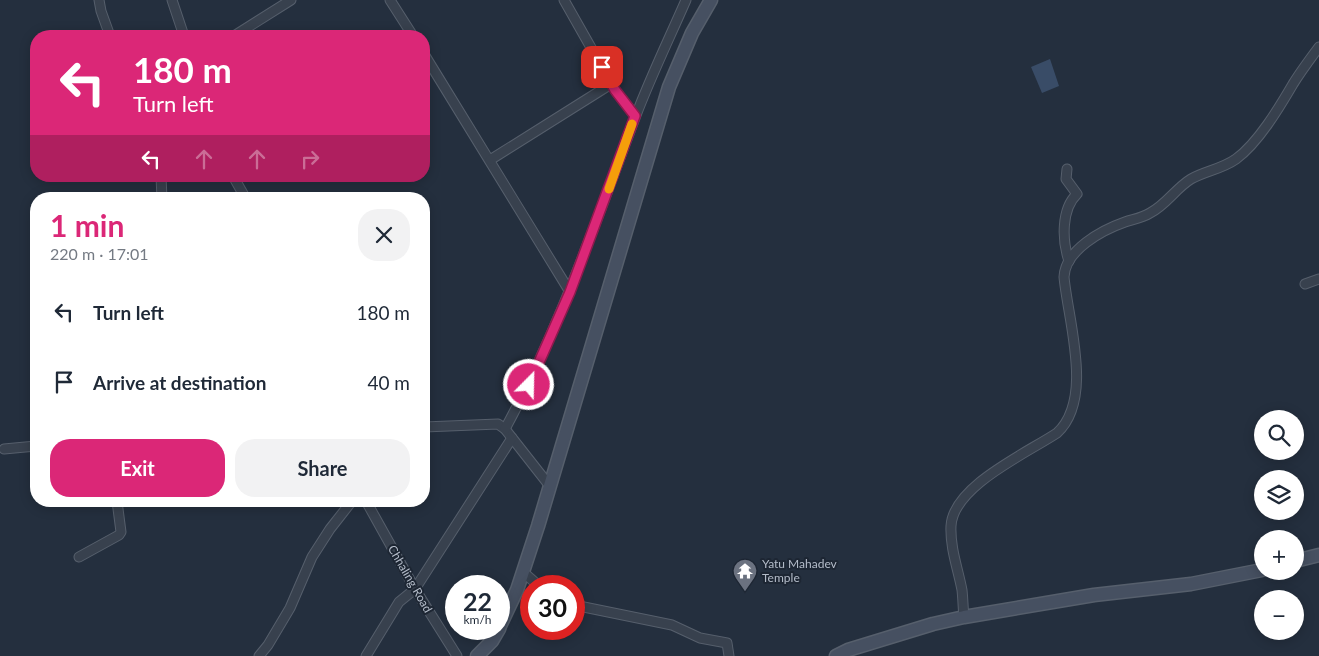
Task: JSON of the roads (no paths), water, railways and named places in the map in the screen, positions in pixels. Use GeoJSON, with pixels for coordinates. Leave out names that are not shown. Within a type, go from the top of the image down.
{"type":"FeatureCollection","features":[{"type":"Feature","properties":{"kind":"main road"},"geometry":{"type":"LineString","coordinates":[[510,605],[523,572],[669,87],[692,33],[711,0]]}},
{"type":"Feature","properties":{"kind":"main road"},"geometry":{"type":"LineString","coordinates":[[1304,559],[1319,555]]}},
{"type":"Feature","properties":{"kind":"main road"},"geometry":{"type":"LineString","coordinates":[[836,656],[848,650],[933,624],[964,617],[1094,595],[1191,584],[1254,572]]}},
{"type":"Feature","properties":{"kind":"main road"},"geometry":{"type":"LineString","coordinates":[[478,656],[493,640]]}},
{"type":"Feature","properties":{"kind":"street"},"geometry":{"type":"LineString","coordinates":[[99,0],[108,30]]}},
{"type":"Feature","properties":{"kind":"street"},"geometry":{"type":"LineString","coordinates":[[172,0],[182,30]]}},
{"type":"Feature","properties":{"kind":"street"},"geometry":{"type":"LineString","coordinates":[[244,30],[291,0]]}},
{"type":"Feature","properties":{"kind":"street"},"geometry":{"type":"LineString","coordinates":[[390,0],[409,30]]}},
{"type":"Feature","properties":{"kind":"street"},"geometry":{"type":"LineString","coordinates":[[564,0],[611,84],[635,116]]}},
{"type":"Feature","properties":{"kind":"street"},"geometry":{"type":"LineString","coordinates":[[506,429],[529,385],[570,292],[635,116],[686,0]]}},
{"type":"Feature","properties":{"kind":"street"},"geometry":{"type":"LineString","coordinates":[[964,617],[962,591],[950,528],[954,510],[970,491],[1009,460],[1057,433],[1072,410],[1076,392],[1076,371],[1074,340],[1064,277],[1064,271],[1069,261],[1074,253],[1097,236],[1113,227],[1149,214],[1190,180],[1226,165],[1246,151],[1274,115],[1319,47]]}},
{"type":"Feature","properties":{"kind":"street"},"geometry":{"type":"LineString","coordinates":[[430,64],[570,292]]}},
{"type":"Feature","properties":{"kind":"street"},"geometry":{"type":"LineString","coordinates":[[490,160],[611,84]]}},
{"type":"Feature","properties":{"kind":"street"},"geometry":{"type":"LineString","coordinates":[[1067,169],[1066,179],[1077,194],[1072,199],[1067,211],[1064,247],[1069,261]]}},
{"type":"Feature","properties":{"kind":"street"},"geometry":{"type":"LineString","coordinates":[[1305,284],[1319,279]]}},
{"type":"Feature","properties":{"kind":"street"},"geometry":{"type":"LineString","coordinates":[[430,427],[498,424],[506,429],[549,485]]}},
{"type":"Feature","properties":{"kind":"street"},"geometry":{"type":"LineString","coordinates":[[366,656],[399,602],[414,590],[512,438]]}},
{"type":"Feature","properties":{"kind":"street"},"geometry":{"type":"LineString","coordinates":[[4,449],[30,447]]}},
{"type":"Feature","properties":{"kind":"street"},"geometry":{"type":"LineString","coordinates":[[79,557],[119,535],[121,532],[118,507]]}},
{"type":"Feature","properties":{"kind":"street"},"geometry":{"type":"LineString","coordinates":[[260,656],[290,608],[312,557],[347,507]]}},
{"type":"Feature","properties":{"kind":"street","name":"Chhaling Road"},"geometry":{"type":"LineString","coordinates":[[369,507],[414,590],[457,656]]}},
{"type":"Feature","properties":{"kind":"street"},"geometry":{"type":"LineString","coordinates":[[523,572],[526,575]]}},
{"type":"Feature","properties":{"kind":"street"},"geometry":{"type":"LineString","coordinates":[[585,607],[672,625],[700,638],[727,643],[729,656]]}},
{"type":"Feature","properties":{"kind":"water"},"geometry":{"type":"Polygon","coordinates":[[[1050,59],[1059,86],[1042,93],[1031,67],[1050,59]]]}},
{"type":"Feature","properties":{"kind":"place","name":"Yatu Mahadev Temple"},"geometry":{"type":"Point","coordinates":[745,592]}}]}
